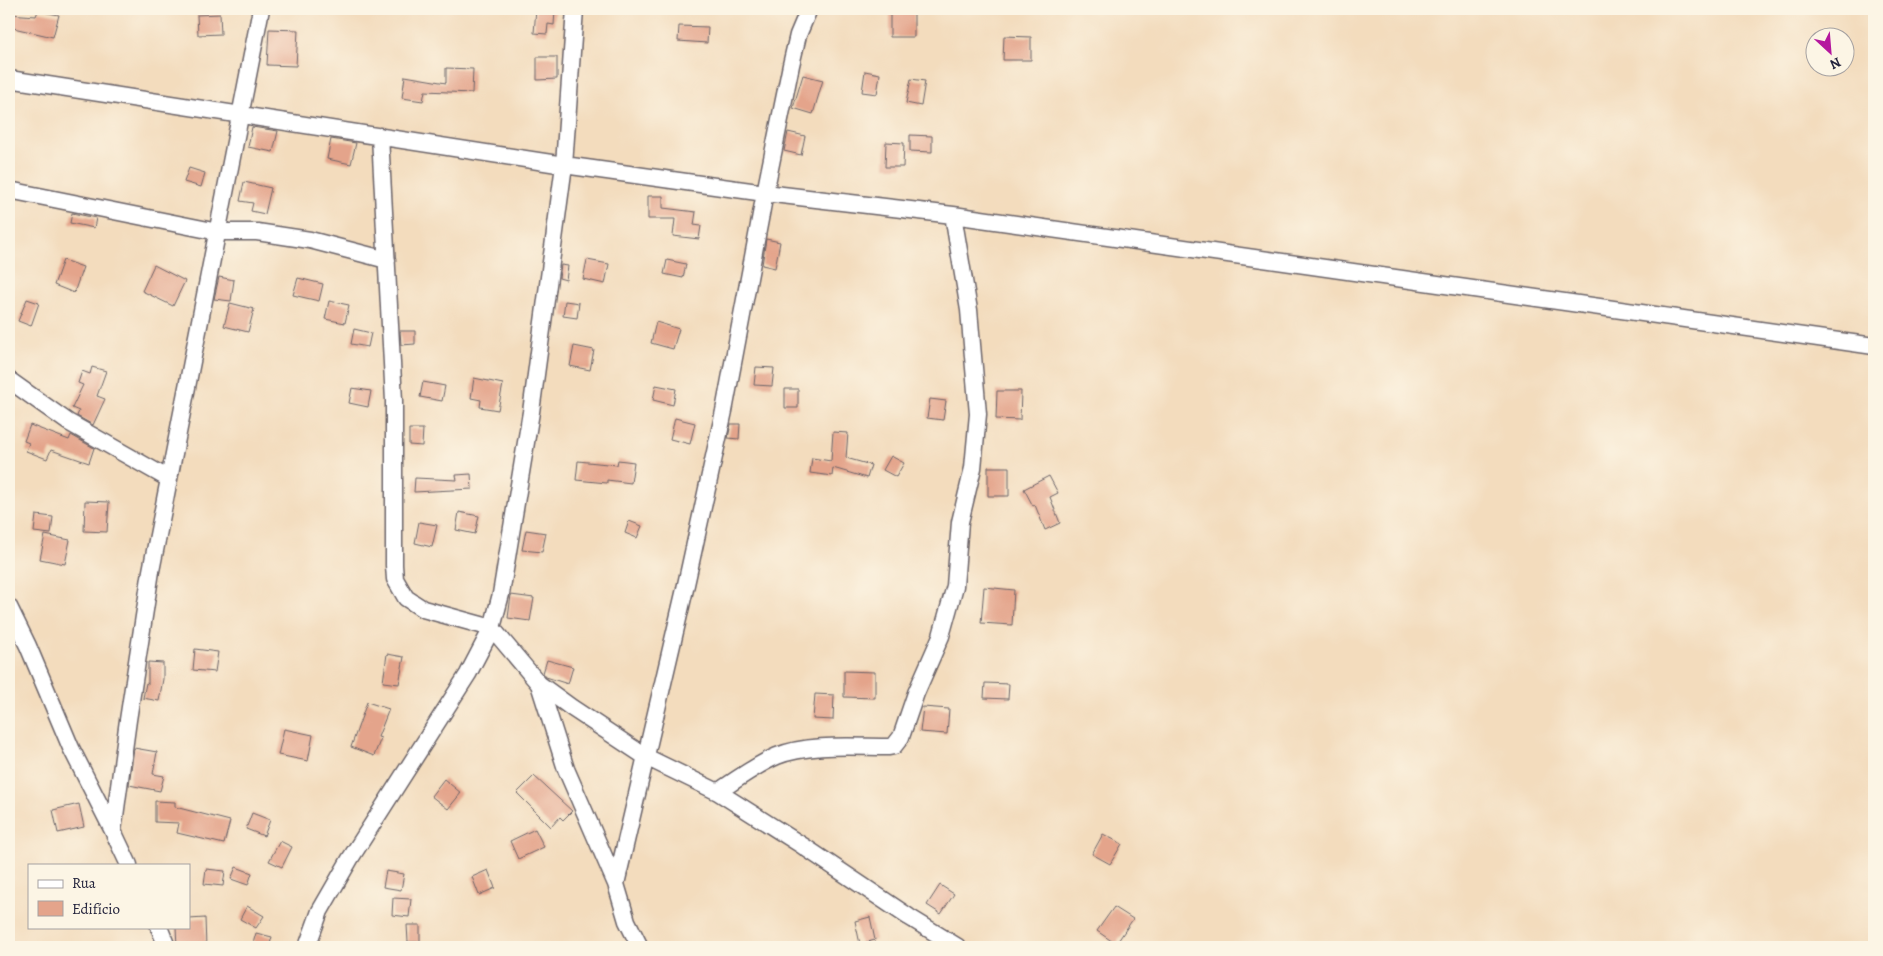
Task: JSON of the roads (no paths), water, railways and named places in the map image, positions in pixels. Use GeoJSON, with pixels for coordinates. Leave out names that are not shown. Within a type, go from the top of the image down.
{"type":"FeatureCollection","features":[{"type":"Feature","properties":{"kind":"street"},"geometry":{"type":"LineString","coordinates":[[113,831],[149,580],[242,114],[261,9]]}},
{"type":"Feature","properties":{"kind":"street"},"geometry":{"type":"LineString","coordinates":[[307,947],[320,910],[468,674],[492,628],[500,594],[531,412],[564,165],[575,9]]}},
{"type":"Feature","properties":{"kind":"street"},"geometry":{"type":"LineString","coordinates":[[616,884],[724,411],[765,193],[798,35],[809,9]]}},
{"type":"Feature","properties":{"kind":"street"},"geometry":{"type":"LineString","coordinates":[[9,79],[564,165],[765,193],[953,215],[1874,346]]}},
{"type":"Feature","properties":{"kind":"street"},"geometry":{"type":"LineString","coordinates":[[380,136],[394,401],[395,579],[406,598],[423,608],[492,628],[539,684],[646,757],[718,792],[958,947]]}},
{"type":"Feature","properties":{"kind":"street"},"geometry":{"type":"LineString","coordinates":[[9,190],[218,232],[256,232],[282,235],[328,244],[387,260]]}},
{"type":"Feature","properties":{"kind":"street"},"geometry":{"type":"LineString","coordinates":[[718,792],[752,769],[779,755],[821,746],[889,747],[894,746],[901,736],[916,693],[941,636],[955,586],[960,522],[973,468],[978,414],[969,310],[953,215]]}},
{"type":"Feature","properties":{"kind":"street"},"geometry":{"type":"LineString","coordinates":[[9,380],[68,422],[169,479]]}},
{"type":"Feature","properties":{"kind":"street"},"geometry":{"type":"LineString","coordinates":[[9,607],[28,646],[71,748],[129,864]]}},
{"type":"Feature","properties":{"kind":"street"},"geometry":{"type":"LineString","coordinates":[[539,684],[566,769],[616,884],[627,922],[640,947]]}},
{"type":"Feature","properties":{"kind":"street"},"geometry":{"type":"LineString","coordinates":[[159,928],[167,947]]}}]}
